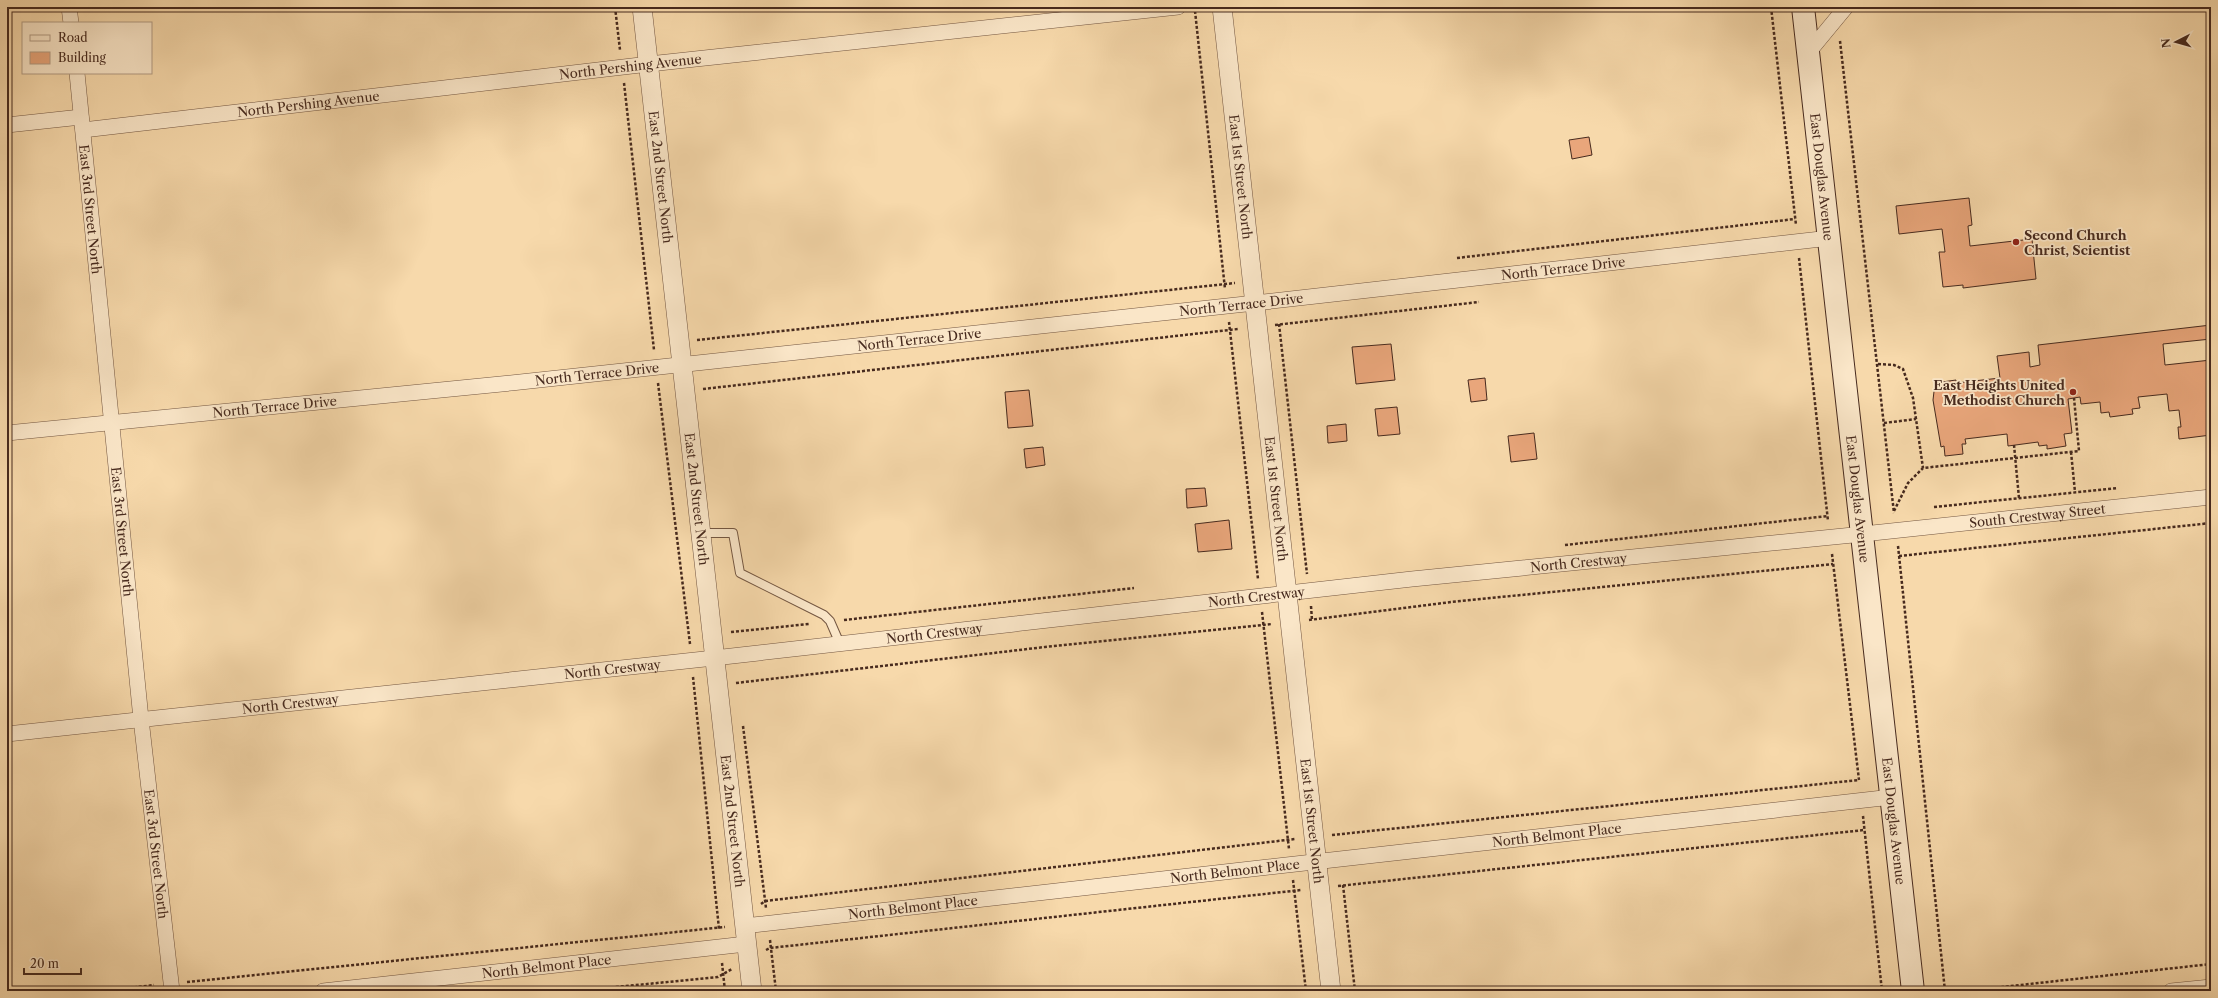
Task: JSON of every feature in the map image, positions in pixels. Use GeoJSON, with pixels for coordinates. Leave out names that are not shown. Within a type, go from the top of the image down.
{"type":"FeatureCollection","features":[{"type":"Feature","properties":{"kind":"main road","name":"East Douglas Avenue"},"geometry":{"type":"LineString","coordinates":[[1803,7],[1913,991]]}},
{"type":"Feature","properties":{"kind":"street"},"geometry":{"type":"LineString","coordinates":[[70,7],[71,22]]}},
{"type":"Feature","properties":{"kind":"street","name":"East 2nd Street North"},"geometry":{"type":"LineString","coordinates":[[642,7],[752,991]]}},
{"type":"Feature","properties":{"kind":"street","name":"North Pershing Avenue"},"geometry":{"type":"LineString","coordinates":[[7,125],[82,124],[1178,7]]}},
{"type":"Feature","properties":{"kind":"street","name":"East 1st Street North"},"geometry":{"type":"LineString","coordinates":[[1222,7],[1331,991]]}},
{"type":"Feature","properties":{"kind":"street"},"geometry":{"type":"LineString","coordinates":[[1808,53],[1841,12]]}},
{"type":"Feature","properties":{"kind":"street","name":"East 3rd Street North"},"geometry":{"type":"LineString","coordinates":[[77,74],[141,719],[172,987]]}},
{"type":"Feature","properties":{"kind":"street","name":"North Terrace Drive"},"geometry":{"type":"LineString","coordinates":[[7,433],[682,365],[1255,303],[1830,238]]}},
{"type":"Feature","properties":{"kind":"street","name":"South Crestway Street"},"geometry":{"type":"LineString","coordinates":[[1863,534],[2211,497]]}},
{"type":"Feature","properties":{"kind":"street","name":"North Crestway"},"geometry":{"type":"LineString","coordinates":[[7,734],[735,656],[1260,596],[1863,534]]}},
{"type":"Feature","properties":{"kind":"street","name":"North Belmont Place"},"geometry":{"type":"LineString","coordinates":[[323,991],[721,947],[746,937],[768,923],[1892,797]]}},
{"type":"Feature","properties":{"kind":"street"},"geometry":{"type":"LineString","coordinates":[[2171,991],[2211,987]]}},
{"type":"Feature","properties":{"kind":"lane"},"geometry":{"type":"LineString","coordinates":[[701,533],[732,532],[740,573],[824,615],[830,621],[840,644]]}},
{"type":"Feature","properties":{"kind":"path"},"geometry":{"type":"LineString","coordinates":[[615,7],[656,367],[692,660],[725,991]]}},
{"type":"Feature","properties":{"kind":"path"},"geometry":{"type":"LineString","coordinates":[[1195,7],[1224,284],[1306,991]]}},
{"type":"Feature","properties":{"kind":"path"},"geometry":{"type":"LineString","coordinates":[[1771,7],[1882,991]]}},
{"type":"Feature","properties":{"kind":"path"},"geometry":{"type":"LineString","coordinates":[[1841,12],[1946,991]]}},
{"type":"Feature","properties":{"kind":"path"},"geometry":{"type":"LineString","coordinates":[[1457,258],[1795,219]]}},
{"type":"Feature","properties":{"kind":"path"},"geometry":{"type":"LineString","coordinates":[[654,345],[1237,283]]}},
{"type":"Feature","properties":{"kind":"path"},"geometry":{"type":"LineString","coordinates":[[660,394],[1479,302]]}},
{"type":"Feature","properties":{"kind":"path"},"geometry":{"type":"LineString","coordinates":[[1279,324],[1312,620]]}},
{"type":"Feature","properties":{"kind":"path"},"geometry":{"type":"LineString","coordinates":[[1878,364],[1894,365],[1903,368],[1913,398],[1923,468]]}},
{"type":"Feature","properties":{"kind":"path"},"geometry":{"type":"LineString","coordinates":[[1894,512],[1908,483],[1923,468],[2079,451],[2074,398]]}},
{"type":"Feature","properties":{"kind":"path"},"geometry":{"type":"LineString","coordinates":[[1884,423],[1916,419]]}},
{"type":"Feature","properties":{"kind":"path"},"geometry":{"type":"LineString","coordinates":[[2014,445],[2014,458],[2019,498]]}},
{"type":"Feature","properties":{"kind":"path"},"geometry":{"type":"LineString","coordinates":[[2071,452],[2075,492]]}},
{"type":"Feature","properties":{"kind":"path"},"geometry":{"type":"LineString","coordinates":[[1933,508],[2121,488]]}},
{"type":"Feature","properties":{"kind":"path"},"geometry":{"type":"LineString","coordinates":[[1894,512],[1902,511]]}},
{"type":"Feature","properties":{"kind":"path"},"geometry":{"type":"LineString","coordinates":[[1899,556],[2211,523]]}},
{"type":"Feature","properties":{"kind":"path"},"geometry":{"type":"LineString","coordinates":[[695,688],[1046,647],[1312,620],[1451,602],[1833,564]]}},
{"type":"Feature","properties":{"kind":"path"},"geometry":{"type":"LineString","coordinates":[[689,637],[1134,588]]}},
{"type":"Feature","properties":{"kind":"path"},"geometry":{"type":"LineString","coordinates":[[732,632],[739,691]]}},
{"type":"Feature","properties":{"kind":"path"},"geometry":{"type":"LineString","coordinates":[[743,722],[776,991]]}},
{"type":"Feature","properties":{"kind":"path"},"geometry":{"type":"LineString","coordinates":[[104,991],[172,987],[732,926],[746,937],[770,948],[1294,890],[1864,830]]}},
{"type":"Feature","properties":{"kind":"path"},"geometry":{"type":"LineString","coordinates":[[1343,885],[1355,991]]}},
{"type":"Feature","properties":{"kind":"path"},"geometry":{"type":"LineString","coordinates":[[576,991],[718,977],[723,974],[746,937],[765,901]]}},
{"type":"Feature","properties":{"kind":"path"},"geometry":{"type":"LineString","coordinates":[[1966,991],[2211,964]]}},
{"type":"Feature","properties":{"kind":"building"},"geometry":{"type":"Polygon","coordinates":[[[1589,137],[1592,155],[1572,159],[1569,140],[1589,137]]]}},
{"type":"Feature","properties":{"kind":"building","name":"Second Church Christ, Scientist"},"geometry":{"type":"Polygon","coordinates":[[[1969,198],[1972,225],[1968,226],[1970,246],[2032,239],[2036,279],[1963,288],[1963,285],[1943,287],[1939,252],[1945,252],[1942,229],[1899,234],[1896,206],[1969,198]]]}},
{"type":"Feature","properties":{"kind":"building","name":"East Heights United Methodist Church"},"geometry":{"type":"Polygon","coordinates":[[[2211,325],[2211,339],[2163,344],[2165,365],[2211,360],[2211,406],[2208,406],[2211,435],[2179,439],[2178,427],[2181,427],[2179,410],[2169,411],[2167,394],[2138,397],[2140,408],[2132,409],[2133,414],[2110,417],[2109,412],[2101,413],[2100,402],[2081,404],[2080,397],[2068,399],[2072,433],[2064,434],[2066,446],[2047,449],[2047,445],[2039,446],[2038,442],[2008,446],[2007,434],[1965,439],[1966,444],[1962,444],[1963,454],[1945,456],[1944,446],[1941,447],[1933,400],[1935,383],[1956,380],[1956,383],[2000,378],[1997,356],[2029,352],[2030,367],[2040,365],[2038,345],[2211,325]]]}},
{"type":"Feature","properties":{"kind":"building"},"geometry":{"type":"Polygon","coordinates":[[[1391,344],[1395,380],[1356,384],[1352,347],[1391,344]]]}},
{"type":"Feature","properties":{"kind":"building"},"geometry":{"type":"Polygon","coordinates":[[[1485,378],[1487,400],[1471,402],[1468,380],[1485,378]]]}},
{"type":"Feature","properties":{"kind":"building"},"geometry":{"type":"Polygon","coordinates":[[[1029,390],[1033,426],[1008,428],[1005,392],[1029,390]]]}},
{"type":"Feature","properties":{"kind":"building"},"geometry":{"type":"Polygon","coordinates":[[[1397,407],[1400,434],[1378,436],[1375,409],[1397,407]]]}},
{"type":"Feature","properties":{"kind":"building"},"geometry":{"type":"Polygon","coordinates":[[[1346,424],[1347,441],[1328,443],[1327,426],[1346,424]]]}},
{"type":"Feature","properties":{"kind":"building"},"geometry":{"type":"Polygon","coordinates":[[[1534,433],[1537,459],[1511,462],[1508,436],[1534,433]]]}},
{"type":"Feature","properties":{"kind":"building"},"geometry":{"type":"Polygon","coordinates":[[[1043,447],[1045,465],[1026,468],[1024,449],[1043,447]]]}},
{"type":"Feature","properties":{"kind":"building"},"geometry":{"type":"Polygon","coordinates":[[[1205,488],[1207,506],[1187,508],[1186,489],[1205,488]]]}},
{"type":"Feature","properties":{"kind":"building"},"geometry":{"type":"Polygon","coordinates":[[[1229,520],[1232,549],[1198,552],[1195,524],[1229,520]]]}},
{"type":"Feature","properties":{"kind":"place","name":"Second Church Christ, Scientist"},"geometry":{"type":"Point","coordinates":[2016,242]}},
{"type":"Feature","properties":{"kind":"place","name":"East Heights United Methodist Church"},"geometry":{"type":"Point","coordinates":[2073,392]}}]}
